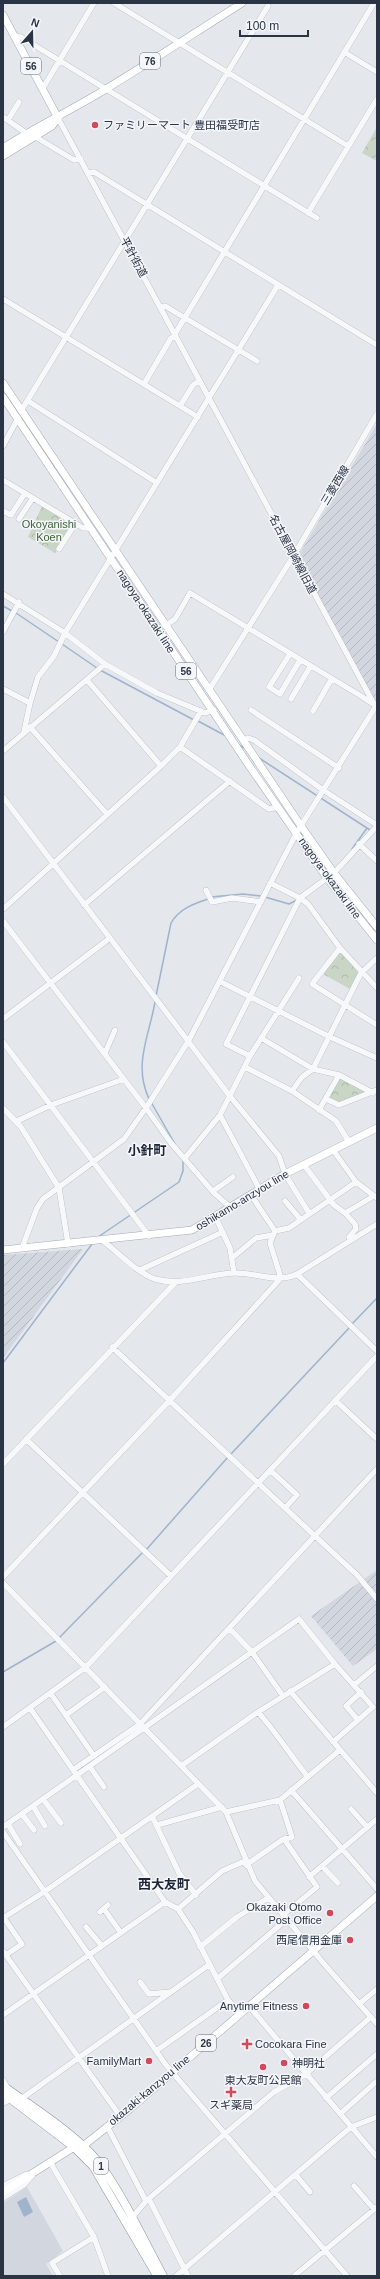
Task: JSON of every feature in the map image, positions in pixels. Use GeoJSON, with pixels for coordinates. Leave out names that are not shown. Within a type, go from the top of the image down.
{"type":"FeatureCollection","features":[{"type":"Feature","properties":{"kind":"highway","name":"1"},"geometry":{"type":"LineString","coordinates":[[5,2089],[20,2099],[98,2162],[157,2276]]}},
{"type":"Feature","properties":{"kind":"highway","name":"1"},"geometry":{"type":"LineString","coordinates":[[5,2089],[11,2099],[78,2146]]}},
{"type":"Feature","properties":{"kind":"highway","name":"1"},"geometry":{"type":"LineString","coordinates":[[129,2220],[163,2276]]}},
{"type":"Feature","properties":{"kind":"main road","name":"76"},"geometry":{"type":"LineString","coordinates":[[58,118],[242,3]]}},
{"type":"Feature","properties":{"kind":"main road","name":"56"},"geometry":{"type":"LineString","coordinates":[[3,15],[58,118]]}},
{"type":"Feature","properties":{"kind":"main road"},"geometry":{"type":"LineString","coordinates":[[3,148],[48,120],[58,118]]}},
{"type":"Feature","properties":{"kind":"main road"},"geometry":{"type":"LineString","coordinates":[[3,156],[52,126],[58,118]]}},
{"type":"Feature","properties":{"kind":"main road","name":"nagoya-okazaki line"},"geometry":{"type":"LineString","coordinates":[[3,383],[216,702],[244,740],[301,826],[334,873],[377,927]]}},
{"type":"Feature","properties":{"kind":"main road","name":"nagoya-okazaki line"},"geometry":{"type":"LineString","coordinates":[[3,397],[278,807],[297,832],[327,878],[377,940]]}},
{"type":"Feature","properties":{"kind":"main road"},"geometry":{"type":"LineString","coordinates":[[216,702],[214,710],[224,712]]}},
{"type":"Feature","properties":{"kind":"main road","name":"oshikamo-anzyou line"},"geometry":{"type":"LineString","coordinates":[[3,1250],[103,1241],[192,1230],[286,1174],[377,1128]]}},
{"type":"Feature","properties":{"kind":"main road","name":"okazaki-kanzyou line"},"geometry":{"type":"LineString","coordinates":[[3,2192],[38,2169],[78,2146],[120,2116],[377,1896]]}},
{"type":"Feature","properties":{"kind":"street"},"geometry":{"type":"LineString","coordinates":[[43,88],[94,3]]}},
{"type":"Feature","properties":{"kind":"street"},"geometry":{"type":"LineString","coordinates":[[114,3],[348,146]]}},
{"type":"Feature","properties":{"kind":"street"},"geometry":{"type":"LineString","coordinates":[[144,384],[171,338],[175,335],[184,317],[374,3]]}},
{"type":"Feature","properties":{"kind":"street"},"geometry":{"type":"LineString","coordinates":[[21,411],[126,242],[268,6]]}},
{"type":"Feature","properties":{"kind":"street"},"geometry":{"type":"LineString","coordinates":[[14,36],[21,37],[317,218]]}},
{"type":"Feature","properties":{"kind":"street"},"geometry":{"type":"LineString","coordinates":[[344,52],[377,72]]}},
{"type":"Feature","properties":{"kind":"street"},"geometry":{"type":"LineString","coordinates":[[308,213],[377,99]]}},
{"type":"Feature","properties":{"kind":"street"},"geometry":{"type":"LineString","coordinates":[[19,102],[5,118],[26,133]]}},
{"type":"Feature","properties":{"kind":"street","name":"平針街道"},"geometry":{"type":"LineString","coordinates":[[58,118],[126,242],[208,398]]}},
{"type":"Feature","properties":{"kind":"street"},"geometry":{"type":"LineString","coordinates":[[34,136],[74,160],[81,159]]}},
{"type":"Feature","properties":{"kind":"street"},"geometry":{"type":"LineString","coordinates":[[89,173],[94,172],[377,345]]}},
{"type":"Feature","properties":{"kind":"street"},"geometry":{"type":"LineString","coordinates":[[24,732],[30,703],[38,677],[54,656],[64,633],[112,559],[208,398],[278,285]]}},
{"type":"Feature","properties":{"kind":"street"},"geometry":{"type":"LineString","coordinates":[[3,299],[198,417]]}},
{"type":"Feature","properties":{"kind":"street"},"geometry":{"type":"LineString","coordinates":[[161,308],[165,306],[257,361]]}},
{"type":"Feature","properties":{"kind":"street"},"geometry":{"type":"LineString","coordinates":[[180,406],[192,385],[199,382]]}},
{"type":"Feature","properties":{"kind":"street","name":"名古屋岡崎線旧道"},"geometry":{"type":"LineString","coordinates":[[208,398],[376,708]]}},
{"type":"Feature","properties":{"kind":"street"},"geometry":{"type":"LineString","coordinates":[[28,401],[157,483]]}},
{"type":"Feature","properties":{"kind":"street","name":"三菱西線"},"geometry":{"type":"LineString","coordinates":[[209,690],[294,555],[377,414]]}},
{"type":"Feature","properties":{"kind":"street"},"geometry":{"type":"LineString","coordinates":[[3,446],[18,418]]}},
{"type":"Feature","properties":{"kind":"street"},"geometry":{"type":"LineString","coordinates":[[3,480],[75,524],[83,528],[90,528]]}},
{"type":"Feature","properties":{"kind":"street"},"geometry":{"type":"LineString","coordinates":[[3,511],[12,515],[25,493]]}},
{"type":"Feature","properties":{"kind":"street"},"geometry":{"type":"LineString","coordinates":[[19,519],[33,498]]}},
{"type":"Feature","properties":{"kind":"street"},"geometry":{"type":"LineString","coordinates":[[59,548],[75,524]]}},
{"type":"Feature","properties":{"kind":"street"},"geometry":{"type":"LineString","coordinates":[[22,1248],[37,1208],[49,1193],[59,1188],[124,1139],[146,1108],[189,1040],[221,982],[297,832],[376,708],[361,696],[331,680],[190,593],[175,619],[165,626]]}},
{"type":"Feature","properties":{"kind":"street"},"geometry":{"type":"LineString","coordinates":[[3,594],[19,602],[105,664],[157,693],[205,713],[214,710]]}},
{"type":"Feature","properties":{"kind":"street"},"geometry":{"type":"LineString","coordinates":[[3,632],[19,602]]}},
{"type":"Feature","properties":{"kind":"street"},"geometry":{"type":"LineString","coordinates":[[290,654],[269,687],[280,694],[300,660]]}},
{"type":"Feature","properties":{"kind":"street"},"geometry":{"type":"LineString","coordinates":[[3,750],[105,664]]}},
{"type":"Feature","properties":{"kind":"street"},"geometry":{"type":"LineString","coordinates":[[291,699],[310,667]]}},
{"type":"Feature","properties":{"kind":"street"},"geometry":{"type":"LineString","coordinates":[[87,680],[161,766]]}},
{"type":"Feature","properties":{"kind":"street"},"geometry":{"type":"LineString","coordinates":[[313,711],[331,680]]}},
{"type":"Feature","properties":{"kind":"street"},"geometry":{"type":"LineString","coordinates":[[3,689],[30,703]]}},
{"type":"Feature","properties":{"kind":"street"},"geometry":{"type":"LineString","coordinates":[[251,710],[339,768]]}},
{"type":"Feature","properties":{"kind":"street"},"geometry":{"type":"LineString","coordinates":[[3,909],[180,747],[201,711]]}},
{"type":"Feature","properties":{"kind":"street"},"geometry":{"type":"LineString","coordinates":[[30,728],[107,814]]}},
{"type":"Feature","properties":{"kind":"street"},"geometry":{"type":"LineString","coordinates":[[244,740],[248,738],[254,740],[323,790],[377,825],[334,873]]}},
{"type":"Feature","properties":{"kind":"street"},"geometry":{"type":"LineString","coordinates":[[180,747],[269,809],[278,807]]}},
{"type":"Feature","properties":{"kind":"street"},"geometry":{"type":"LineString","coordinates":[[84,905],[230,781]]}},
{"type":"Feature","properties":{"kind":"street"},"geometry":{"type":"LineString","coordinates":[[3,797],[84,905],[189,1040],[229,1095],[279,1156],[286,1174],[309,1213]]}},
{"type":"Feature","properties":{"kind":"street"},"geometry":{"type":"LineString","coordinates":[[360,844],[377,861]]}},
{"type":"Feature","properties":{"kind":"street"},"geometry":{"type":"LineString","coordinates":[[250,1056],[226,1044],[251,998],[300,898],[327,878]]}},
{"type":"Feature","properties":{"kind":"street"},"geometry":{"type":"LineString","coordinates":[[270,883],[300,898],[308,904],[340,948],[361,973],[377,988]]}},
{"type":"Feature","properties":{"kind":"street"},"geometry":{"type":"LineString","coordinates":[[206,890],[212,902],[232,898],[261,902]]}},
{"type":"Feature","properties":{"kind":"street"},"geometry":{"type":"LineString","coordinates":[[3,921],[105,1053],[146,1108],[159,1129],[213,1191],[230,1207]]}},
{"type":"Feature","properties":{"kind":"street"},"geometry":{"type":"LineString","coordinates":[[3,1019],[110,938]]}},
{"type":"Feature","properties":{"kind":"street"},"geometry":{"type":"LineString","coordinates":[[340,948],[312,984],[377,1025]]}},
{"type":"Feature","properties":{"kind":"street"},"geometry":{"type":"LineString","coordinates":[[292,1091],[302,1077],[313,1068],[361,973],[377,958]]}},
{"type":"Feature","properties":{"kind":"street"},"geometry":{"type":"LineString","coordinates":[[185,1158],[220,1115],[250,1056],[299,978]]}},
{"type":"Feature","properties":{"kind":"street"},"geometry":{"type":"LineString","coordinates":[[221,982],[330,1037],[377,1058]]}},
{"type":"Feature","properties":{"kind":"street"},"geometry":{"type":"LineString","coordinates":[[105,1053],[115,1030]]}},
{"type":"Feature","properties":{"kind":"street"},"geometry":{"type":"LineString","coordinates":[[261,1038],[313,1068],[339,1076],[375,1091]]}},
{"type":"Feature","properties":{"kind":"street"},"geometry":{"type":"LineString","coordinates":[[3,1042],[149,1236]]}},
{"type":"Feature","properties":{"kind":"street"},"geometry":{"type":"LineString","coordinates":[[245,1067],[292,1091],[336,1122],[349,1142]]}},
{"type":"Feature","properties":{"kind":"street"},"geometry":{"type":"LineString","coordinates":[[319,1110],[339,1076]]}},
{"type":"Feature","properties":{"kind":"street"},"geometry":{"type":"LineString","coordinates":[[17,1122],[51,1105],[124,1079]]}},
{"type":"Feature","properties":{"kind":"street"},"geometry":{"type":"LineString","coordinates":[[326,1099],[339,1105],[375,1091]]}},
{"type":"Feature","properties":{"kind":"street"},"geometry":{"type":"LineString","coordinates":[[3,1108],[17,1122],[59,1188],[68,1244]]}},
{"type":"Feature","properties":{"kind":"street"},"geometry":{"type":"LineString","coordinates":[[220,1115],[260,1190]]}},
{"type":"Feature","properties":{"kind":"street"},"geometry":{"type":"LineString","coordinates":[[333,1150],[356,1182],[376,1197],[345,1213]]}},
{"type":"Feature","properties":{"kind":"street"},"geometry":{"type":"LineString","coordinates":[[304,1165],[334,1205],[345,1213],[355,1224],[356,1229],[349,1237],[351,1240]]}},
{"type":"Feature","properties":{"kind":"street"},"geometry":{"type":"LineString","coordinates":[[213,1191],[233,1177]]}},
{"type":"Feature","properties":{"kind":"street"},"geometry":{"type":"LineString","coordinates":[[232,1258],[256,1238],[289,1228],[356,1182]]}},
{"type":"Feature","properties":{"kind":"street"},"geometry":{"type":"LineString","coordinates":[[251,1195],[274,1233]]}},
{"type":"Feature","properties":{"kind":"street"},"geometry":{"type":"LineString","coordinates":[[285,1201],[300,1220]]}},
{"type":"Feature","properties":{"kind":"street"},"geometry":{"type":"LineString","coordinates":[[215,1216],[230,1248],[234,1273]]}},
{"type":"Feature","properties":{"kind":"street"},"geometry":{"type":"LineString","coordinates":[[103,1241],[140,1270],[155,1279],[174,1283],[234,1273],[280,1278],[291,1277],[297,1274],[377,1224]]}},
{"type":"Feature","properties":{"kind":"street"},"geometry":{"type":"LineString","coordinates":[[140,1270],[223,1232]]}},
{"type":"Feature","properties":{"kind":"street"},"geometry":{"type":"LineString","coordinates":[[274,1233],[270,1243],[280,1278]]}},
{"type":"Feature","properties":{"kind":"street"},"geometry":{"type":"LineString","coordinates":[[297,1274],[377,1351]]}},
{"type":"Feature","properties":{"kind":"street"},"geometry":{"type":"LineString","coordinates":[[3,1577],[170,1400],[280,1278]]}},
{"type":"Feature","properties":{"kind":"street"},"geometry":{"type":"LineString","coordinates":[[3,1464],[112,1346],[174,1283]]}},
{"type":"Feature","properties":{"kind":"street"},"geometry":{"type":"LineString","coordinates":[[112,1346],[357,1575],[377,1599]]}},
{"type":"Feature","properties":{"kind":"street"},"geometry":{"type":"LineString","coordinates":[[3,1727],[51,1694],[86,1667],[377,1356]]}},
{"type":"Feature","properties":{"kind":"street"},"geometry":{"type":"LineString","coordinates":[[335,1400],[377,1439]]}},
{"type":"Feature","properties":{"kind":"street"},"geometry":{"type":"LineString","coordinates":[[26,1439],[171,1576]]}},
{"type":"Feature","properties":{"kind":"street"},"geometry":{"type":"LineString","coordinates":[[20,1844],[5,1826],[90,1767],[142,1726],[377,1469]]}},
{"type":"Feature","properties":{"kind":"street"},"geometry":{"type":"LineString","coordinates":[[270,1470],[297,1495],[285,1508]]}},
{"type":"Feature","properties":{"kind":"street"},"geometry":{"type":"LineString","coordinates":[[3,1583],[224,1809],[246,1863],[268,1898],[377,2024]]}},
{"type":"Feature","properties":{"kind":"street"},"geometry":{"type":"LineString","coordinates":[[73,1770],[142,1726],[299,1619],[335,1664],[373,1707],[333,1742]]}},
{"type":"Feature","properties":{"kind":"street"},"geometry":{"type":"LineString","coordinates":[[230,1628],[252,1652],[283,1696]]}},
{"type":"Feature","properties":{"kind":"street"},"geometry":{"type":"LineString","coordinates":[[181,1766],[258,1712],[335,1664]]}},
{"type":"Feature","properties":{"kind":"street"},"geometry":{"type":"LineString","coordinates":[[354,1685],[377,1666]]}},
{"type":"Feature","properties":{"kind":"street"},"geometry":{"type":"LineString","coordinates":[[66,1715],[105,1688]]}},
{"type":"Feature","properties":{"kind":"street"},"geometry":{"type":"LineString","coordinates":[[290,1691],[377,1793]]}},
{"type":"Feature","properties":{"kind":"street"},"geometry":{"type":"LineString","coordinates":[[358,1720],[346,1706],[361,1692]]}},
{"type":"Feature","properties":{"kind":"street"},"geometry":{"type":"LineString","coordinates":[[51,1694],[94,1756]]}},
{"type":"Feature","properties":{"kind":"street"},"geometry":{"type":"LineString","coordinates":[[30,1708],[165,1902],[178,1909],[210,1964],[228,2000],[240,2013]]}},
{"type":"Feature","properties":{"kind":"street"},"geometry":{"type":"LineString","coordinates":[[258,1712],[273,1729],[282,1745],[308,1777]]}},
{"type":"Feature","properties":{"kind":"street"},"geometry":{"type":"LineString","coordinates":[[157,1825],[224,1809],[280,1800],[340,1750]]}},
{"type":"Feature","properties":{"kind":"street"},"geometry":{"type":"LineString","coordinates":[[90,1767],[104,1787]]}},
{"type":"Feature","properties":{"kind":"street"},"geometry":{"type":"LineString","coordinates":[[120,2116],[4,1953],[22,1944],[3,1918],[44,1892],[198,1784]]}},
{"type":"Feature","properties":{"kind":"street"},"geometry":{"type":"LineString","coordinates":[[291,1790],[377,1889]]}},
{"type":"Feature","properties":{"kind":"street"},"geometry":{"type":"LineString","coordinates":[[43,1799],[61,1823]]}},
{"type":"Feature","properties":{"kind":"street"},"geometry":{"type":"LineString","coordinates":[[178,1909],[222,1871],[246,1863],[284,1839],[292,1837],[280,1800]]}},
{"type":"Feature","properties":{"kind":"street"},"geometry":{"type":"LineString","coordinates":[[33,1806],[45,1826]]}},
{"type":"Feature","properties":{"kind":"street"},"geometry":{"type":"LineString","coordinates":[[351,1809],[367,1827]]}},
{"type":"Feature","properties":{"kind":"street"},"geometry":{"type":"LineString","coordinates":[[22,1814],[34,1830]]}},
{"type":"Feature","properties":{"kind":"street"},"geometry":{"type":"LineString","coordinates":[[152,1816],[179,1873],[196,1895]]}},
{"type":"Feature","properties":{"kind":"street"},"geometry":{"type":"LineString","coordinates":[[309,1877],[377,1819]]}},
{"type":"Feature","properties":{"kind":"street"},"geometry":{"type":"LineString","coordinates":[[3,1832],[171,2072],[274,2194],[347,2276]]}},
{"type":"Feature","properties":{"kind":"street"},"geometry":{"type":"LineString","coordinates":[[218,1979],[317,1887],[284,1839]]}},
{"type":"Feature","properties":{"kind":"street"},"geometry":{"type":"LineString","coordinates":[[322,1866],[338,1883]]}},
{"type":"Feature","properties":{"kind":"street"},"geometry":{"type":"LineString","coordinates":[[200,1947],[237,1917],[268,1898]]}},
{"type":"Feature","properties":{"kind":"street"},"geometry":{"type":"LineString","coordinates":[[3,2015],[165,1902]]}},
{"type":"Feature","properties":{"kind":"street"},"geometry":{"type":"LineString","coordinates":[[104,1909],[121,1933]]}},
{"type":"Feature","properties":{"kind":"street"},"geometry":{"type":"LineString","coordinates":[[86,1927],[102,1946]]}},
{"type":"Feature","properties":{"kind":"street"},"geometry":{"type":"LineString","coordinates":[[20,2099],[210,1964]]}},
{"type":"Feature","properties":{"kind":"street"},"geometry":{"type":"LineString","coordinates":[[140,1982],[149,1994],[171,1992]]}},
{"type":"Feature","properties":{"kind":"street"},"geometry":{"type":"LineString","coordinates":[[359,2004],[377,1989]]}},
{"type":"Feature","properties":{"kind":"street"},"geometry":{"type":"LineString","coordinates":[[156,2051],[228,2000]]}},
{"type":"Feature","properties":{"kind":"street"},"geometry":{"type":"LineString","coordinates":[[248,2005],[377,2157]]}},
{"type":"Feature","properties":{"kind":"street"},"geometry":{"type":"LineString","coordinates":[[129,2220],[148,2200],[274,2092],[306,2074],[371,2017]]}},
{"type":"Feature","properties":{"kind":"street"},"geometry":{"type":"LineString","coordinates":[[326,2098],[377,2054]]}},
{"type":"Feature","properties":{"kind":"street"},"geometry":{"type":"LineString","coordinates":[[3,2080],[5,2089]]}},
{"type":"Feature","properties":{"kind":"street"},"geometry":{"type":"LineString","coordinates":[[340,2114],[377,2081]]}},
{"type":"Feature","properties":{"kind":"street"},"geometry":{"type":"LineString","coordinates":[[3,2103],[11,2099]]}},
{"type":"Feature","properties":{"kind":"street"},"geometry":{"type":"LineString","coordinates":[[176,2276],[351,2127],[377,2117]]}},
{"type":"Feature","properties":{"kind":"street"},"geometry":{"type":"LineString","coordinates":[[106,2126],[148,2200],[188,2276]]}},
{"type":"Feature","properties":{"kind":"street"},"geometry":{"type":"LineString","coordinates":[[50,2162],[94,2237],[108,2276]]}},
{"type":"Feature","properties":{"kind":"street"},"geometry":{"type":"LineString","coordinates":[[3,2186],[38,2169]]}},
{"type":"Feature","properties":{"kind":"street"},"geometry":{"type":"LineString","coordinates":[[3,2198],[24,2185],[38,2169]]}},
{"type":"Feature","properties":{"kind":"street"},"geometry":{"type":"LineString","coordinates":[[296,2175],[310,2192]]}},
{"type":"Feature","properties":{"kind":"street"},"geometry":{"type":"LineString","coordinates":[[294,2276],[375,2208],[354,2186]]}},
{"type":"Feature","properties":{"kind":"street"},"geometry":{"type":"LineString","coordinates":[[60,2276],[52,2262],[94,2237]]}},
{"type":"Feature","properties":{"kind":"shaded area"},"geometry":{"type":"Polygon","coordinates":[[[377,424],[377,707],[298,556],[377,424]]]}},
{"type":"Feature","properties":{"kind":"shaded area"},"geometry":{"type":"Polygon","coordinates":[[[83,1249],[3,1358],[3,1255],[83,1249]]]}},
{"type":"Feature","properties":{"kind":"shaded area"},"geometry":{"type":"Polygon","coordinates":[[[377,1570],[377,1649],[353,1666],[311,1616],[377,1570]]]}},
{"type":"Feature","properties":{"kind":"shaded area"},"geometry":{"type":"Polygon","coordinates":[[[27,2187],[63,2251],[46,2264],[53,2276],[3,2276],[3,2203],[27,2187]]]}},
{"type":"Feature","properties":{"kind":"green space"},"geometry":{"type":"Polygon","coordinates":[[[377,127],[377,161],[362,153],[377,127]]]}},
{"type":"Feature","properties":{"kind":"green space","name":"Okoyanishi Koen"},"geometry":{"type":"Polygon","coordinates":[[[42,506],[72,524],[55,553],[28,537],[42,506]]]}},
{"type":"Feature","properties":{"kind":"green space"},"geometry":{"type":"Polygon","coordinates":[[[340,952],[359,973],[350,989],[323,974],[340,952]]]}},
{"type":"Feature","properties":{"kind":"green space"},"geometry":{"type":"Polygon","coordinates":[[[340,1077],[368,1092],[340,1103],[328,1098],[340,1077]]]}},
{"type":"Feature","properties":{"kind":"water"},"geometry":{"type":"Polygon","coordinates":[[[26,2197],[33,2212],[24,2217],[17,2202],[26,2197]]]}},
{"type":"Feature","properties":{"kind":"waterway"},"geometry":{"type":"LineString","coordinates":[[3,606],[12,611]]}},
{"type":"Feature","properties":{"kind":"waterway"},"geometry":{"type":"LineString","coordinates":[[16,613],[59,642]]}},
{"type":"Feature","properties":{"kind":"waterway"},"geometry":{"type":"LineString","coordinates":[[62,644],[97,668]]}},
{"type":"Feature","properties":{"kind":"waterway"},"geometry":{"type":"LineString","coordinates":[[100,670],[194,720]]}},
{"type":"Feature","properties":{"kind":"waterway"},"geometry":{"type":"LineString","coordinates":[[198,721],[226,736]]}},
{"type":"Feature","properties":{"kind":"waterway"},"geometry":{"type":"LineString","coordinates":[[239,745],[246,749]]}},
{"type":"Feature","properties":{"kind":"waterway"},"geometry":{"type":"LineString","coordinates":[[259,758],[370,830]]}},
{"type":"Feature","properties":{"kind":"waterway"},"geometry":{"type":"LineString","coordinates":[[352,849],[367,828]]}},
{"type":"Feature","properties":{"kind":"waterway"},"geometry":{"type":"LineString","coordinates":[[211,897],[243,894],[261,896]]}},
{"type":"Feature","properties":{"kind":"waterway"},"geometry":{"type":"LineString","coordinates":[[265,897],[289,904],[297,900]]}},
{"type":"Feature","properties":{"kind":"waterway"},"geometry":{"type":"LineString","coordinates":[[156,996],[171,923],[182,911],[192,905],[208,899]]}},
{"type":"Feature","properties":{"kind":"waterway"},"geometry":{"type":"LineString","coordinates":[[149,1099],[144,1086],[142,1062],[155,1002]]}},
{"type":"Feature","properties":{"kind":"waterway"},"geometry":{"type":"LineString","coordinates":[[151,1102],[175,1144]]}},
{"type":"Feature","properties":{"kind":"waterway"},"geometry":{"type":"LineString","coordinates":[[98,1237],[179,1182],[183,1171],[183,1160]]}},
{"type":"Feature","properties":{"kind":"waterway"},"geometry":{"type":"LineString","coordinates":[[3,1363],[92,1244]]}},
{"type":"Feature","properties":{"kind":"waterway"},"geometry":{"type":"LineString","coordinates":[[352,1324],[377,1298]]}},
{"type":"Feature","properties":{"kind":"waterway"},"geometry":{"type":"LineString","coordinates":[[231,1454],[350,1327]]}},
{"type":"Feature","properties":{"kind":"waterway"},"geometry":{"type":"LineString","coordinates":[[146,1550],[228,1457]]}},
{"type":"Feature","properties":{"kind":"waterway"},"geometry":{"type":"LineString","coordinates":[[59,1638],[143,1552]]}},
{"type":"Feature","properties":{"kind":"waterway"},"geometry":{"type":"LineString","coordinates":[[3,1672],[56,1641]]}},
{"type":"Feature","properties":{"kind":"place","name":"ファミリーマート 豊田福受町店"},"geometry":{"type":"Point","coordinates":[95,125]}},
{"type":"Feature","properties":{"kind":"place","name":"Okazaki Otomo Post Office"},"geometry":{"type":"Point","coordinates":[330,1913]}},
{"type":"Feature","properties":{"kind":"place","name":"西尾信用金庫"},"geometry":{"type":"Point","coordinates":[350,1940]}},
{"type":"Feature","properties":{"kind":"place","name":"Anytime Fitness"},"geometry":{"type":"Point","coordinates":[306,2006]}},
{"type":"Feature","properties":{"kind":"place","name":"Cocokara Fine"},"geometry":{"type":"Point","coordinates":[247,2044]}},
{"type":"Feature","properties":{"kind":"place","name":"FamilyMart"},"geometry":{"type":"Point","coordinates":[149,2061]}},
{"type":"Feature","properties":{"kind":"place","name":"神明社"},"geometry":{"type":"Point","coordinates":[284,2063]}},
{"type":"Feature","properties":{"kind":"place","name":"東大友町公民館"},"geometry":{"type":"Point","coordinates":[263,2067]}},
{"type":"Feature","properties":{"kind":"place","name":"スギ薬局"},"geometry":{"type":"Point","coordinates":[231,2092]}},
{"type":"Feature","properties":{"kind":"district","name":"小針町"},"geometry":{"type":"Point","coordinates":[147,1150]}},
{"type":"Feature","properties":{"kind":"district","name":"西大友町"},"geometry":{"type":"Point","coordinates":[164,1884]}}]}
